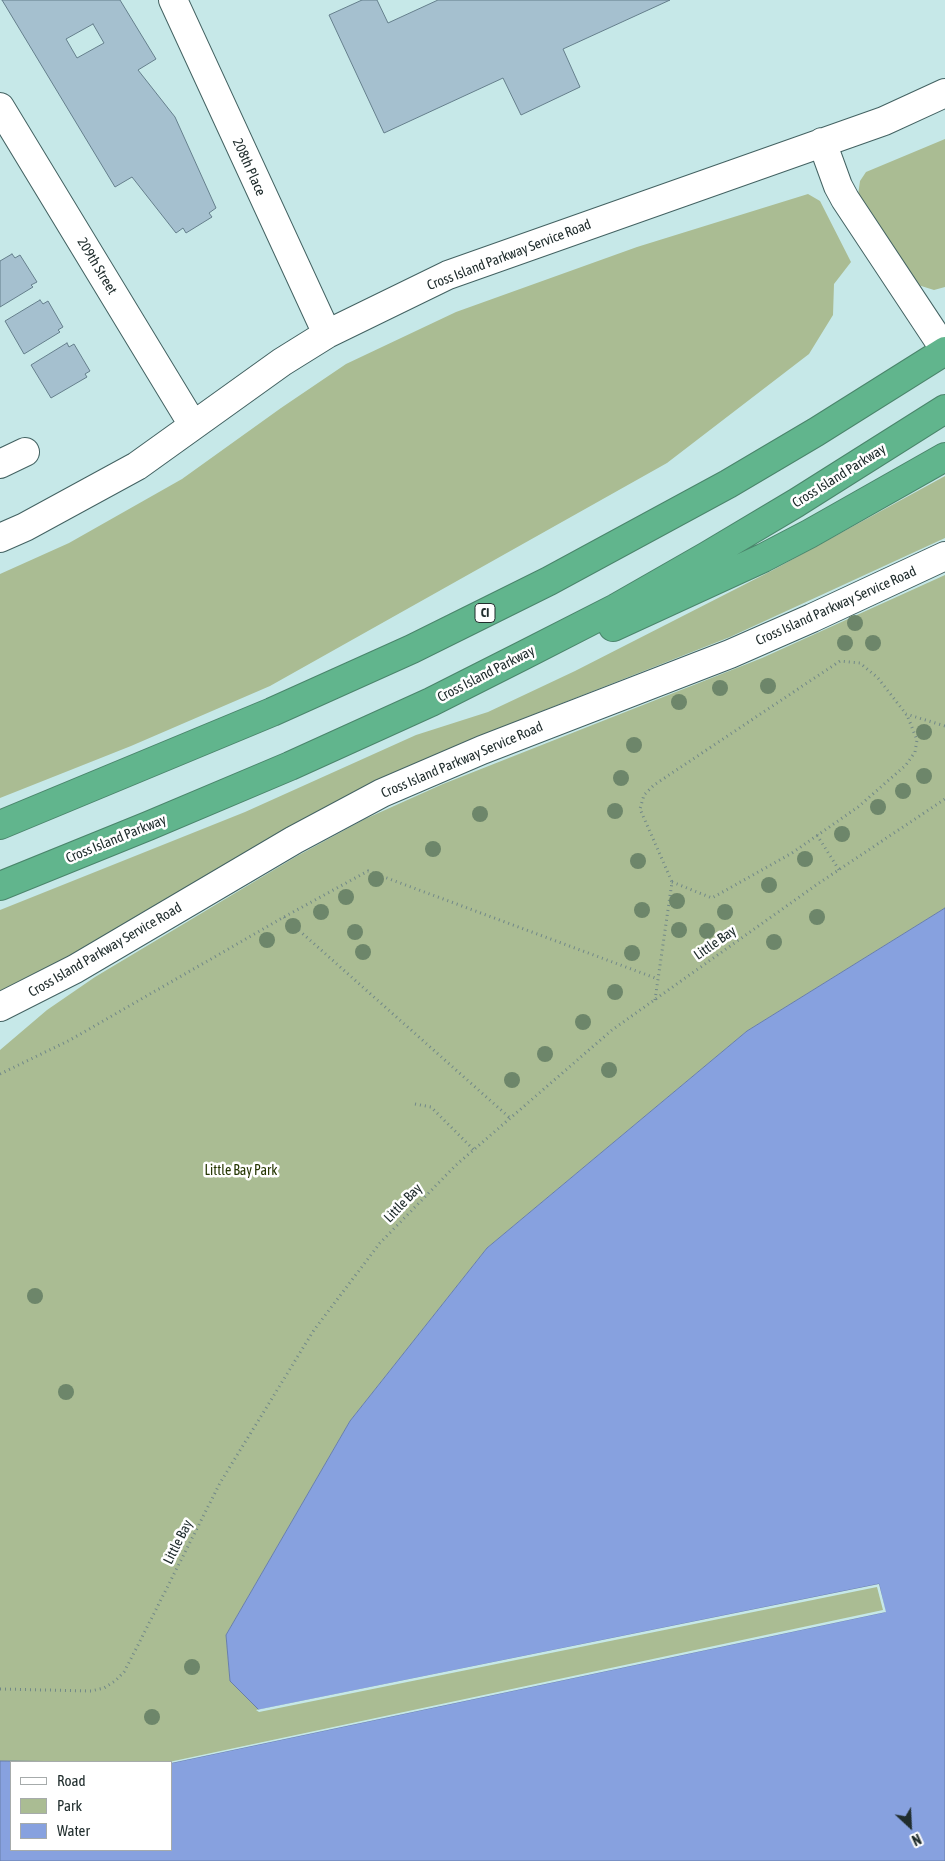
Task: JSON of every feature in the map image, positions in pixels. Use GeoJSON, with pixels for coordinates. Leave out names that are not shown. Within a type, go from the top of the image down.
{"type":"FeatureCollection","features":[{"type":"Feature","properties":{"kind":"highway","name":"CI"},"geometry":{"type":"LineString","coordinates":[[0,826],[272,712],[404,652],[549,581],[728,484],[816,432],[945,350]]}},
{"type":"Feature","properties":{"kind":"highway","name":"Cross Island Parkway"},"geometry":{"type":"LineString","coordinates":[[0,886],[148,826],[384,724],[524,656],[646,591],[796,503],[945,409]]}},
{"type":"Feature","properties":{"kind":"highway"},"geometry":{"type":"LineString","coordinates":[[384,724],[574,645],[715,581],[809,534],[945,457]]}},
{"type":"Feature","properties":{"kind":"street","name":"208th Place"},"geometry":{"type":"LineString","coordinates":[[173,0],[327,334]]}},
{"type":"Feature","properties":{"kind":"street","name":"Cross Island Parkway Service Road"},"geometry":{"type":"LineString","coordinates":[[0,538],[25,527],[137,466],[282,362],[327,334],[448,275],[884,121],[945,93]]}},
{"type":"Feature","properties":{"kind":"street","name":"209th Street"},"geometry":{"type":"LineString","coordinates":[[0,107],[193,425]]}},
{"type":"Feature","properties":{"kind":"street"},"geometry":{"type":"LineString","coordinates":[[822,142],[838,186],[945,350]]}},
{"type":"Feature","properties":{"kind":"street"},"geometry":{"type":"LineString","coordinates":[[0,464],[25,452]]}},
{"type":"Feature","properties":{"kind":"street","name":"Cross Island Parkway Service Road"},"geometry":{"type":"LineString","coordinates":[[0,1008],[75,969],[336,816],[390,790],[482,750],[737,651],[945,556]]}},
{"type":"Feature","properties":{"kind":"street"},"geometry":{"type":"LineString","coordinates":[[0,1026],[75,969]]}},
{"type":"Feature","properties":{"kind":"path"},"geometry":{"type":"LineString","coordinates":[[655,1000],[672,882],[640,809],[644,796],[654,785],[840,661],[860,662],[878,678],[906,714],[917,740],[916,752],[906,765],[858,807],[792,852],[712,898],[672,882]]}},
{"type":"Feature","properties":{"kind":"path"},"geometry":{"type":"LineString","coordinates":[[906,714],[945,726]]}},
{"type":"Feature","properties":{"kind":"path","name":"Little Bay"},"geometry":{"type":"LineString","coordinates":[[0,1689],[91,1691],[104,1688],[115,1682],[124,1672],[220,1483],[314,1330],[380,1243],[454,1166],[612,1030],[839,870],[945,799]]}},
{"type":"Feature","properties":{"kind":"path"},"geometry":{"type":"LineString","coordinates":[[817,835],[839,870]]}},
{"type":"Feature","properties":{"kind":"path"},"geometry":{"type":"LineString","coordinates":[[0,1074],[70,1040],[368,871],[658,979]]}},
{"type":"Feature","properties":{"kind":"path"},"geometry":{"type":"LineString","coordinates":[[284,917],[510,1118]]}},
{"type":"Feature","properties":{"kind":"path"},"geometry":{"type":"LineString","coordinates":[[415,1104],[431,1106],[474,1150]]}},
{"type":"Feature","properties":{"kind":"green space"},"geometry":{"type":"Polygon","coordinates":[[[945,139],[945,287],[934,290],[918,285],[858,195],[860,181],[866,172],[945,139]]]}},
{"type":"Feature","properties":{"kind":"green space"},"geometry":{"type":"Polygon","coordinates":[[[808,194],[820,201],[851,262],[834,284],[833,315],[809,354],[667,463],[270,686],[131,746],[0,798],[0,574],[69,543],[182,479],[346,364],[456,312],[637,247],[808,194]]]}},
{"type":"Feature","properties":{"kind":"green space"},"geometry":{"type":"Polygon","coordinates":[[[945,476],[945,538],[730,637],[522,719],[359,789],[255,847],[69,958],[0,995],[0,910],[245,812],[416,735],[488,712],[575,671],[773,570],[945,476]]]}},
{"type":"Feature","properties":{"kind":"green space","name":"Little Bay Park"},"geometry":{"type":"Polygon","coordinates":[[[945,575],[945,908],[747,1031],[487,1248],[350,1421],[226,1635],[230,1681],[879,1584],[886,1612],[172,1763],[172,1761],[0,1761],[0,1050],[47,1010],[95,977],[297,856],[365,819],[443,784],[762,658],[945,575]]]}},
{"type":"Feature","properties":{"kind":"water"},"geometry":{"type":"Polygon","coordinates":[[[945,908],[945,1861],[0,1861],[0,1761],[10,1761],[10,1851],[172,1851],[172,1763],[885,1612],[879,1584],[259,1710],[230,1681],[226,1635],[350,1421],[487,1248],[747,1031],[945,908]]]}},
{"type":"Feature","properties":{"kind":"pier"},"geometry":{"type":"Polygon","coordinates":[[[879,1584],[886,1612],[172,1763],[883,1610],[877,1587],[259,1712],[256,1710],[879,1584]]]}},
{"type":"Feature","properties":{"kind":"building"},"geometry":{"type":"Polygon","coordinates":[[[2,0],[120,0],[156,59],[138,70],[175,117],[216,208],[209,213],[212,217],[186,233],[183,228],[176,233],[132,177],[115,187],[2,0]],[[93,24],[66,39],[77,58],[104,43],[93,24]]]}},
{"type":"Feature","properties":{"kind":"building"},"geometry":{"type":"Polygon","coordinates":[[[362,0],[377,0],[388,23],[438,0],[670,0],[563,49],[580,87],[521,115],[503,78],[384,133],[329,15],[362,0]]]}},
{"type":"Feature","properties":{"kind":"building"},"geometry":{"type":"Polygon","coordinates":[[[12,254],[15,258],[20,255],[37,282],[31,285],[33,287],[0,307],[0,261],[12,254]]]}},
{"type":"Feature","properties":{"kind":"building"},"geometry":{"type":"Polygon","coordinates":[[[40,300],[43,304],[48,301],[63,327],[58,330],[60,332],[24,354],[5,321],[40,300]]]}},
{"type":"Feature","properties":{"kind":"building"},"geometry":{"type":"Polygon","coordinates":[[[67,343],[69,347],[74,344],[90,371],[85,374],[87,377],[51,398],[31,365],[67,343]]]}}]}
